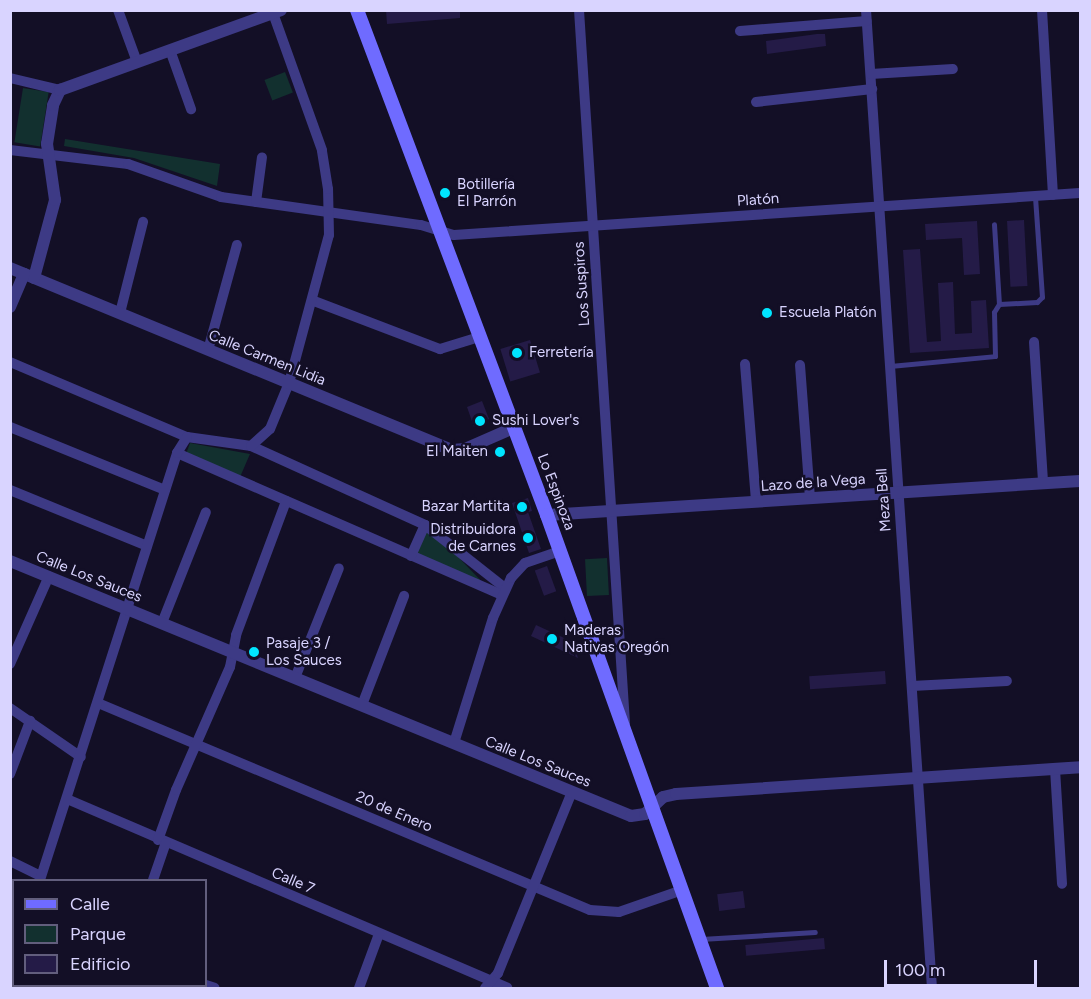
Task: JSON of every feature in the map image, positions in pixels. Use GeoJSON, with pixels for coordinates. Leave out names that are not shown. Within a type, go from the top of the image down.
{"type":"FeatureCollection","features":[{"type":"Feature","properties":{"kind":"main road","name":"Lo Espinoza"},"geometry":{"type":"LineString","coordinates":[[357,10],[547,515],[717,988]]}},
{"type":"Feature","properties":{"kind":"street"},"geometry":{"type":"LineString","coordinates":[[118,10],[137,62]]}},
{"type":"Feature","properties":{"kind":"street","name":"Los Suspiros"},"geometry":{"type":"LineString","coordinates":[[579,10],[626,736]]}},
{"type":"Feature","properties":{"kind":"street"},"geometry":{"type":"LineString","coordinates":[[1042,10],[1053,195]]}},
{"type":"Feature","properties":{"kind":"street"},"geometry":{"type":"LineString","coordinates":[[10,78],[60,90],[277,12],[322,150],[329,212],[328,250],[289,383],[270,429],[250,446]]}},
{"type":"Feature","properties":{"kind":"street"},"geometry":{"type":"LineString","coordinates":[[740,31],[867,16]]}},
{"type":"Feature","properties":{"kind":"street","name":"Meza Bell"},"geometry":{"type":"LineString","coordinates":[[867,16],[932,988]]}},
{"type":"Feature","properties":{"kind":"street"},"geometry":{"type":"LineString","coordinates":[[170,50],[192,110]]}},
{"type":"Feature","properties":{"kind":"street"},"geometry":{"type":"LineString","coordinates":[[871,74],[953,69]]}},
{"type":"Feature","properties":{"kind":"street"},"geometry":{"type":"LineString","coordinates":[[756,102],[872,89]]}},
{"type":"Feature","properties":{"kind":"street"},"geometry":{"type":"LineString","coordinates":[[10,307],[29,276],[55,195],[48,154],[53,105],[60,90]]}},
{"type":"Feature","properties":{"kind":"street","name":"Platón"},"geometry":{"type":"LineString","coordinates":[[10,150],[136,166],[206,193],[329,212],[454,235],[1080,194]]}},
{"type":"Feature","properties":{"kind":"street"},"geometry":{"type":"LineString","coordinates":[[256,202],[262,157]]}},
{"type":"Feature","properties":{"kind":"street"},"geometry":{"type":"LineString","coordinates":[[120,313],[143,222]]}},
{"type":"Feature","properties":{"kind":"street"},"geometry":{"type":"LineString","coordinates":[[208,350],[237,245]]}},
{"type":"Feature","properties":{"kind":"street","name":"Calle Carmen Lidia"},"geometry":{"type":"LineString","coordinates":[[10,268],[452,450],[465,449],[513,428]]}},
{"type":"Feature","properties":{"kind":"street"},"geometry":{"type":"LineString","coordinates":[[314,301],[440,349],[479,337]]}},
{"type":"Feature","properties":{"kind":"street"},"geometry":{"type":"LineString","coordinates":[[1034,342],[1043,483]]}},
{"type":"Feature","properties":{"kind":"street"},"geometry":{"type":"LineString","coordinates":[[10,362],[187,437],[250,446],[425,525],[504,592]]}},
{"type":"Feature","properties":{"kind":"street"},"geometry":{"type":"LineString","coordinates":[[745,364],[756,501]]}},
{"type":"Feature","properties":{"kind":"street"},"geometry":{"type":"LineString","coordinates":[[800,365],[810,498]]}},
{"type":"Feature","properties":{"kind":"street"},"geometry":{"type":"LineString","coordinates":[[10,427],[165,490]]}},
{"type":"Feature","properties":{"kind":"street"},"geometry":{"type":"LineString","coordinates":[[10,861],[40,878],[81,757],[177,453],[187,437]]}},
{"type":"Feature","properties":{"kind":"street"},"geometry":{"type":"LineString","coordinates":[[177,453],[411,556],[504,592]]}},
{"type":"Feature","properties":{"kind":"street","name":"Lazo de la Vega"},"geometry":{"type":"LineString","coordinates":[[547,515],[1080,481]]}},
{"type":"Feature","properties":{"kind":"street"},"geometry":{"type":"LineString","coordinates":[[10,490],[147,546]]}},
{"type":"Feature","properties":{"kind":"street"},"geometry":{"type":"LineString","coordinates":[[153,879],[162,842],[195,744],[230,667],[232,652],[286,501]]}},
{"type":"Feature","properties":{"kind":"street"},"geometry":{"type":"LineString","coordinates":[[162,623],[206,512]]}},
{"type":"Feature","properties":{"kind":"street"},"geometry":{"type":"LineString","coordinates":[[411,556],[425,525]]}},
{"type":"Feature","properties":{"kind":"street"},"geometry":{"type":"LineString","coordinates":[[454,743],[504,592],[520,566],[560,551]]}},
{"type":"Feature","properties":{"kind":"street","name":"Calle Los Sauces"},"geometry":{"type":"LineString","coordinates":[[10,561],[631,816],[642,816],[663,797],[676,794],[1080,767]]}},
{"type":"Feature","properties":{"kind":"street"},"geometry":{"type":"LineString","coordinates":[[294,678],[339,567]]}},
{"type":"Feature","properties":{"kind":"street"},"geometry":{"type":"LineString","coordinates":[[10,664],[49,576]]}},
{"type":"Feature","properties":{"kind":"street"},"geometry":{"type":"LineString","coordinates":[[362,705],[404,596]]}},
{"type":"Feature","properties":{"kind":"street"},"geometry":{"type":"LineString","coordinates":[[912,686],[1007,681]]}},
{"type":"Feature","properties":{"kind":"street","name":"20 de Enero"},"geometry":{"type":"LineString","coordinates":[[98,703],[534,886],[605,913],[682,890]]}},
{"type":"Feature","properties":{"kind":"street"},"geometry":{"type":"LineString","coordinates":[[10,708],[81,757]]}},
{"type":"Feature","properties":{"kind":"street"},"geometry":{"type":"LineString","coordinates":[[10,774],[30,721]]}},
{"type":"Feature","properties":{"kind":"street"},"geometry":{"type":"LineString","coordinates":[[1055,769],[1062,884]]}},
{"type":"Feature","properties":{"kind":"street"},"geometry":{"type":"LineString","coordinates":[[488,985],[498,973],[572,792]]}},
{"type":"Feature","properties":{"kind":"street","name":"Calle 7"},"geometry":{"type":"LineString","coordinates":[[67,799],[379,934],[488,985],[507,988]]}},
{"type":"Feature","properties":{"kind":"street"},"geometry":{"type":"LineString","coordinates":[[359,988],[379,934]]}},
{"type":"Feature","properties":{"kind":"lane"},"geometry":{"type":"LineString","coordinates":[[999,304],[1037,302],[1042,297],[1035,196]]}},
{"type":"Feature","properties":{"kind":"lane"},"geometry":{"type":"LineString","coordinates":[[890,366],[991,359],[996,353],[994,312],[999,304],[994,224]]}},
{"type":"Feature","properties":{"kind":"lane"},"geometry":{"type":"LineString","coordinates":[[699,939],[815,932]]}},
{"type":"Feature","properties":{"kind":"green space"},"geometry":{"type":"Polygon","coordinates":[[[285,72],[293,93],[272,100],[264,80],[285,72]]]}},
{"type":"Feature","properties":{"kind":"green space"},"geometry":{"type":"Polygon","coordinates":[[[23,88],[49,92],[40,146],[14,142],[23,88]]]}},
{"type":"Feature","properties":{"kind":"green space"},"geometry":{"type":"Polygon","coordinates":[[[65,139],[220,164],[217,186],[134,158],[64,146],[65,139]]]}},
{"type":"Feature","properties":{"kind":"green space"},"geometry":{"type":"Polygon","coordinates":[[[190,443],[250,454],[240,477],[186,454],[190,443]]]}},
{"type":"Feature","properties":{"kind":"green space"},"geometry":{"type":"Polygon","coordinates":[[[426,531],[440,538],[487,587],[415,554],[426,531]]]}},
{"type":"Feature","properties":{"kind":"green space"},"geometry":{"type":"Polygon","coordinates":[[[607,558],[609,595],[587,596],[585,559],[607,558]]]}},
{"type":"Feature","properties":{"kind":"building"},"geometry":{"type":"Polygon","coordinates":[[[386,10],[460,10],[460,18],[387,24],[386,10]]]}},
{"type":"Feature","properties":{"kind":"building"},"geometry":{"type":"Polygon","coordinates":[[[825,34],[826,46],[767,54],[766,41],[825,34]]]}},
{"type":"Feature","properties":{"kind":"building"},"geometry":{"type":"Polygon","coordinates":[[[1024,220],[1027,286],[1010,287],[1007,221],[1024,220]]]}},
{"type":"Feature","properties":{"kind":"building"},"geometry":{"type":"Polygon","coordinates":[[[977,221],[980,274],[964,275],[962,238],[926,240],[925,224],[977,221]]]}},
{"type":"Feature","properties":{"kind":"building"},"geometry":{"type":"Polygon","coordinates":[[[920,249],[927,342],[941,341],[938,283],[953,282],[955,334],[972,333],[971,301],[986,300],[989,348],[910,353],[903,250],[920,249]]]}},
{"type":"Feature","properties":{"kind":"building"},"geometry":{"type":"Polygon","coordinates":[[[530,340],[540,373],[510,382],[500,349],[530,340]]]}},
{"type":"Feature","properties":{"kind":"building"},"geometry":{"type":"Polygon","coordinates":[[[482,401],[489,419],[474,427],[467,407],[482,401]]]}},
{"type":"Feature","properties":{"kind":"building"},"geometry":{"type":"Polygon","coordinates":[[[528,498],[532,511],[528,512],[541,549],[529,553],[512,503],[528,498]]]}},
{"type":"Feature","properties":{"kind":"building"},"geometry":{"type":"Polygon","coordinates":[[[547,566],[556,591],[544,596],[535,570],[547,566]]]}},
{"type":"Feature","properties":{"kind":"building","name":"Maderas Nativas Oregón"},"geometry":{"type":"Polygon","coordinates":[[[536,625],[573,642],[578,658],[531,636],[536,625]]]}},
{"type":"Feature","properties":{"kind":"building"},"geometry":{"type":"Polygon","coordinates":[[[885,671],[886,684],[810,689],[809,676],[885,671]]]}},
{"type":"Feature","properties":{"kind":"building"},"geometry":{"type":"Polygon","coordinates":[[[743,891],[745,908],[719,911],[717,894],[743,891]]]}},
{"type":"Feature","properties":{"kind":"building"},"geometry":{"type":"Polygon","coordinates":[[[824,938],[825,949],[746,956],[745,945],[824,938]]]}},
{"type":"Feature","properties":{"kind":"place","name":"Botillería El Parrón"},"geometry":{"type":"Point","coordinates":[445,193]}},
{"type":"Feature","properties":{"kind":"place","name":"Escuela Platón"},"geometry":{"type":"Point","coordinates":[767,313]}},
{"type":"Feature","properties":{"kind":"place","name":"Ferretería"},"geometry":{"type":"Point","coordinates":[517,353]}},
{"type":"Feature","properties":{"kind":"place","name":"Sushi Lover's"},"geometry":{"type":"Point","coordinates":[480,421]}},
{"type":"Feature","properties":{"kind":"place","name":"El Maiten"},"geometry":{"type":"Point","coordinates":[500,452]}},
{"type":"Feature","properties":{"kind":"place","name":"Bazar Martita"},"geometry":{"type":"Point","coordinates":[522,507]}},
{"type":"Feature","properties":{"kind":"place","name":"Distribuidora de Carnes"},"geometry":{"type":"Point","coordinates":[528,538]}},
{"type":"Feature","properties":{"kind":"place","name":"Maderas Nativas Oregón"},"geometry":{"type":"Point","coordinates":[552,639]}},
{"type":"Feature","properties":{"kind":"place","name":"Pasaje 3 / Los Sauces"},"geometry":{"type":"Point","coordinates":[254,652]}}]}
